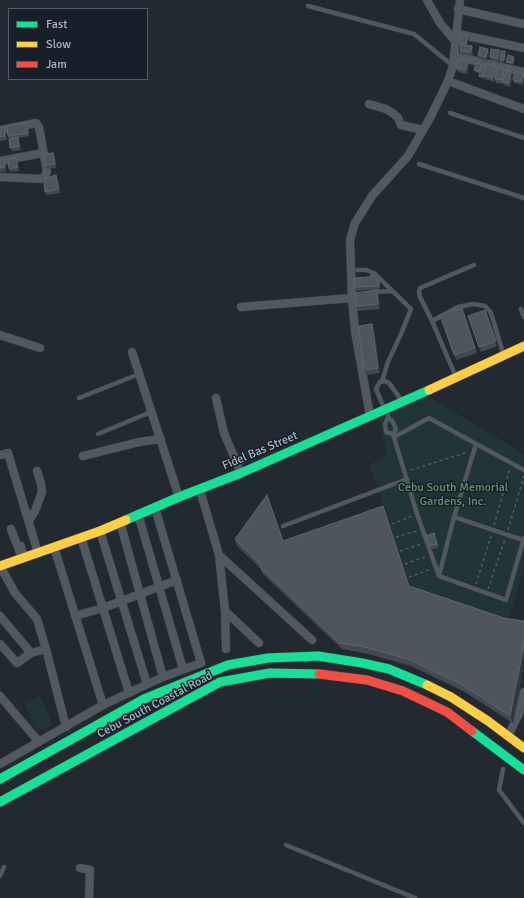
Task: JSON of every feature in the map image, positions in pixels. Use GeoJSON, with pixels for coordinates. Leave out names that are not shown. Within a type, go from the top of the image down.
{"type":"FeatureCollection","features":[{"type":"Feature","properties":{"kind":"main road","name":"Fidel Bas Street"},"geometry":{"type":"LineString","coordinates":[[0,566],[100,531],[179,497],[241,473],[370,416],[387,412],[403,402],[524,346]]}},
{"type":"Feature","properties":{"kind":"main road","name":"Cebu South Coastal Road"},"geometry":{"type":"LineString","coordinates":[[0,779],[144,699],[228,665],[268,658],[318,656],[390,667],[451,696],[490,718],[508,736],[524,748]]}},
{"type":"Feature","properties":{"kind":"main road","name":"Cebu South Coastal Road"},"geometry":{"type":"LineString","coordinates":[[0,802],[220,682],[270,673],[321,674],[367,680],[403,690],[447,712],[524,770]]}},
{"type":"Feature","properties":{"kind":"street"},"geometry":{"type":"LineString","coordinates":[[427,0],[440,23],[457,38],[524,48]]}},
{"type":"Feature","properties":{"kind":"street"},"geometry":{"type":"LineString","coordinates":[[370,416],[356,338],[350,240],[355,223],[372,196],[408,156],[448,82],[453,66],[457,38],[459,3],[524,24]]}},
{"type":"Feature","properties":{"kind":"street"},"geometry":{"type":"LineString","coordinates":[[454,56],[524,72]]}},
{"type":"Feature","properties":{"kind":"street"},"geometry":{"type":"LineString","coordinates":[[448,82],[524,109]]}},
{"type":"Feature","properties":{"kind":"street"},"geometry":{"type":"LineString","coordinates":[[370,104],[386,109],[394,114],[398,118],[401,126],[423,130]]}},
{"type":"Feature","properties":{"kind":"street"},"geometry":{"type":"LineString","coordinates":[[0,130],[36,124],[38,127],[47,172],[43,179],[0,177]]}},
{"type":"Feature","properties":{"kind":"street"},"geometry":{"type":"LineString","coordinates":[[0,161],[43,153]]}},
{"type":"Feature","properties":{"kind":"street"},"geometry":{"type":"LineString","coordinates":[[241,307],[353,295]]}},
{"type":"Feature","properties":{"kind":"street"},"geometry":{"type":"LineString","coordinates":[[0,335],[40,348]]}},
{"type":"Feature","properties":{"kind":"street"},"geometry":{"type":"LineString","coordinates":[[132,352],[179,497]]}},
{"type":"Feature","properties":{"kind":"street"},"geometry":{"type":"LineString","coordinates":[[216,398],[224,433],[241,473]]}},
{"type":"Feature","properties":{"kind":"street"},"geometry":{"type":"LineString","coordinates":[[83,456],[139,442],[161,439]]}},
{"type":"Feature","properties":{"kind":"street"},"geometry":{"type":"LineString","coordinates":[[0,455],[8,453],[38,553]]}},
{"type":"Feature","properties":{"kind":"street"},"geometry":{"type":"LineString","coordinates":[[29,521],[36,511],[42,492],[37,471]]}},
{"type":"Feature","properties":{"kind":"street"},"geometry":{"type":"LineString","coordinates":[[200,490],[219,555],[225,611],[226,649]]}},
{"type":"Feature","properties":{"kind":"street"},"geometry":{"type":"LineString","coordinates":[[0,764],[104,705],[163,677],[201,663],[154,508]]}},
{"type":"Feature","properties":{"kind":"street"},"geometry":{"type":"LineString","coordinates":[[138,514],[183,669]]}},
{"type":"Feature","properties":{"kind":"street"},"geometry":{"type":"LineString","coordinates":[[120,522],[163,677]]}},
{"type":"Feature","properties":{"kind":"street"},"geometry":{"type":"LineString","coordinates":[[11,529],[24,557]]}},
{"type":"Feature","properties":{"kind":"street"},"geometry":{"type":"LineString","coordinates":[[100,531],[147,684]]}},
{"type":"Feature","properties":{"kind":"street"},"geometry":{"type":"LineString","coordinates":[[81,537],[129,693]]}},
{"type":"Feature","properties":{"kind":"street"},"geometry":{"type":"LineString","coordinates":[[54,547],[104,705]]}},
{"type":"Feature","properties":{"kind":"street"},"geometry":{"type":"LineString","coordinates":[[219,555],[312,640]]}},
{"type":"Feature","properties":{"kind":"street"},"geometry":{"type":"LineString","coordinates":[[0,566],[15,593],[37,619],[66,727]]}},
{"type":"Feature","properties":{"kind":"street"},"geometry":{"type":"LineString","coordinates":[[75,616],[103,608],[177,580]]}},
{"type":"Feature","properties":{"kind":"street"},"geometry":{"type":"LineString","coordinates":[[225,611],[259,643]]}},
{"type":"Feature","properties":{"kind":"street"},"geometry":{"type":"LineString","coordinates":[[0,616],[31,653]]}},
{"type":"Feature","properties":{"kind":"street"},"geometry":{"type":"LineString","coordinates":[[0,644],[17,663],[31,653],[46,649]]}},
{"type":"Feature","properties":{"kind":"street"},"geometry":{"type":"LineString","coordinates":[[508,736],[519,714],[524,692]]}},
{"type":"Feature","properties":{"kind":"street"},"geometry":{"type":"LineString","coordinates":[[0,696],[39,742]]}},
{"type":"Feature","properties":{"kind":"street"},"geometry":{"type":"LineString","coordinates":[[120,698],[126,709]]}},
{"type":"Feature","properties":{"kind":"street"},"geometry":{"type":"LineString","coordinates":[[80,868],[90,870],[90,898]]}},
{"type":"Feature","properties":{"kind":"lane"},"geometry":{"type":"LineString","coordinates":[[308,6],[414,34],[453,66]]}},
{"type":"Feature","properties":{"kind":"lane"},"geometry":{"type":"LineString","coordinates":[[450,114],[524,138]]}},
{"type":"Feature","properties":{"kind":"lane"},"geometry":{"type":"LineString","coordinates":[[419,164],[524,198]]}},
{"type":"Feature","properties":{"kind":"lane"},"geometry":{"type":"LineString","coordinates":[[456,377],[419,292],[420,288],[474,265]]}},
{"type":"Feature","properties":{"kind":"lane"},"geometry":{"type":"LineString","coordinates":[[357,270],[366,270],[374,274],[411,309],[388,362],[382,381],[376,388],[396,428],[393,436],[422,529],[439,576]]}},
{"type":"Feature","properties":{"kind":"lane"},"geometry":{"type":"LineString","coordinates":[[368,293],[392,291]]}},
{"type":"Feature","properties":{"kind":"lane"},"geometry":{"type":"LineString","coordinates":[[432,321],[458,307],[473,304],[485,306],[491,313],[504,355]]}},
{"type":"Feature","properties":{"kind":"lane"},"geometry":{"type":"LineString","coordinates":[[520,309],[524,318]]}},
{"type":"Feature","properties":{"kind":"lane"},"geometry":{"type":"LineString","coordinates":[[79,398],[139,374]]}},
{"type":"Feature","properties":{"kind":"lane"},"geometry":{"type":"LineString","coordinates":[[382,381],[390,384],[403,402]]}},
{"type":"Feature","properties":{"kind":"lane"},"geometry":{"type":"LineString","coordinates":[[98,434],[151,412]]}},
{"type":"Feature","properties":{"kind":"lane"},"geometry":{"type":"LineString","coordinates":[[387,412],[385,424],[386,432],[393,436]]}},
{"type":"Feature","properties":{"kind":"lane"},"geometry":{"type":"LineString","coordinates":[[393,436],[429,418],[524,470]]}},
{"type":"Feature","properties":{"kind":"lane"},"geometry":{"type":"LineString","coordinates":[[439,576],[454,517],[476,444]]}},
{"type":"Feature","properties":{"kind":"lane"},"geometry":{"type":"LineString","coordinates":[[283,526],[407,479]]}},
{"type":"Feature","properties":{"kind":"lane"},"geometry":{"type":"LineString","coordinates":[[439,576],[506,600],[524,539],[454,517]]}},
{"type":"Feature","properties":{"kind":"lane"},"geometry":{"type":"LineString","coordinates":[[22,544],[24,557]]}},
{"type":"Feature","properties":{"kind":"lane"},"geometry":{"type":"LineString","coordinates":[[503,769],[499,790],[524,823]]}},
{"type":"Feature","properties":{"kind":"lane"},"geometry":{"type":"LineString","coordinates":[[286,845],[415,898]]}},
{"type":"Feature","properties":{"kind":"lane"},"geometry":{"type":"LineString","coordinates":[[0,876],[4,867]]}},
{"type":"Feature","properties":{"kind":"path"},"geometry":{"type":"LineString","coordinates":[[407,479],[408,471],[474,450]]}},
{"type":"Feature","properties":{"kind":"path"},"geometry":{"type":"LineString","coordinates":[[392,524],[418,514]]}},
{"type":"Feature","properties":{"kind":"path"},"geometry":{"type":"LineString","coordinates":[[396,537],[422,529]]}},
{"type":"Feature","properties":{"kind":"path"},"geometry":{"type":"LineString","coordinates":[[400,551],[427,542]]}},
{"type":"Feature","properties":{"kind":"path"},"geometry":{"type":"LineString","coordinates":[[405,564],[432,554]]}},
{"type":"Feature","properties":{"kind":"path"},"geometry":{"type":"LineString","coordinates":[[409,577],[436,566]]}},
{"type":"Feature","properties":{"kind":"green space","name":"Cebu South Memorial Gardens, Inc."},"geometry":{"type":"Polygon","coordinates":[[[426,395],[524,454],[524,567],[507,625],[412,592],[370,465],[387,454],[379,416],[426,395]]]}},
{"type":"Feature","properties":{"kind":"green space"},"geometry":{"type":"Polygon","coordinates":[[[40,696],[53,725],[37,732],[24,703],[40,696]]]}},
{"type":"Feature","properties":{"kind":"building"},"geometry":{"type":"Polygon","coordinates":[[[461,35],[468,36],[466,44],[460,43],[461,35]]]}},
{"type":"Feature","properties":{"kind":"building"},"geometry":{"type":"Polygon","coordinates":[[[461,44],[472,46],[471,52],[460,51],[461,44]]]}},
{"type":"Feature","properties":{"kind":"building"},"geometry":{"type":"Polygon","coordinates":[[[480,47],[488,49],[486,57],[478,55],[480,47]]]}},
{"type":"Feature","properties":{"kind":"building"},"geometry":{"type":"Polygon","coordinates":[[[491,49],[499,50],[498,58],[490,57],[491,49]]]}},
{"type":"Feature","properties":{"kind":"building"},"geometry":{"type":"Polygon","coordinates":[[[501,51],[505,51],[504,60],[500,60],[501,51]]]}},
{"type":"Feature","properties":{"kind":"building"},"geometry":{"type":"Polygon","coordinates":[[[508,55],[514,57],[513,63],[506,62],[508,55]]]}},
{"type":"Feature","properties":{"kind":"building"},"geometry":{"type":"Polygon","coordinates":[[[459,59],[468,61],[466,70],[456,68],[459,59]]]}},
{"type":"Feature","properties":{"kind":"building"},"geometry":{"type":"Polygon","coordinates":[[[476,63],[481,64],[479,72],[474,70],[476,63]]]}},
{"type":"Feature","properties":{"kind":"building"},"geometry":{"type":"Polygon","coordinates":[[[487,64],[497,67],[493,78],[483,75],[487,64]]]}},
{"type":"Feature","properties":{"kind":"building"},"geometry":{"type":"Polygon","coordinates":[[[482,65],[486,66],[483,75],[484,77],[479,76],[482,65]]]}},
{"type":"Feature","properties":{"kind":"building"},"geometry":{"type":"Polygon","coordinates":[[[497,68],[504,70],[502,80],[495,79],[497,68]]]}},
{"type":"Feature","properties":{"kind":"building"},"geometry":{"type":"Polygon","coordinates":[[[506,70],[511,72],[509,83],[503,82],[506,70]]]}},
{"type":"Feature","properties":{"kind":"building"},"geometry":{"type":"Polygon","coordinates":[[[515,71],[524,73],[522,82],[513,80],[515,71]]]}},
{"type":"Feature","properties":{"kind":"building"},"geometry":{"type":"Polygon","coordinates":[[[26,123],[28,133],[8,136],[7,126],[26,123]]]}},
{"type":"Feature","properties":{"kind":"building"},"geometry":{"type":"Polygon","coordinates":[[[0,127],[4,127],[5,136],[0,137],[0,127]]]}},
{"type":"Feature","properties":{"kind":"building"},"geometry":{"type":"Polygon","coordinates":[[[18,137],[19,146],[10,148],[9,139],[18,137]]]}},
{"type":"Feature","properties":{"kind":"building"},"geometry":{"type":"Polygon","coordinates":[[[53,153],[55,164],[45,166],[44,154],[53,153]]]}},
{"type":"Feature","properties":{"kind":"building"},"geometry":{"type":"Polygon","coordinates":[[[16,158],[18,167],[9,169],[8,159],[16,158]]]}},
{"type":"Feature","properties":{"kind":"building"},"geometry":{"type":"Polygon","coordinates":[[[4,159],[5,167],[0,168],[0,160],[4,159]]]}},
{"type":"Feature","properties":{"kind":"building"},"geometry":{"type":"Polygon","coordinates":[[[56,175],[59,189],[45,192],[45,178],[56,175]]]}},
{"type":"Feature","properties":{"kind":"building"},"geometry":{"type":"Polygon","coordinates":[[[372,274],[379,280],[379,286],[355,287],[354,278],[369,277],[372,274]]]}},
{"type":"Feature","properties":{"kind":"building"},"geometry":{"type":"Polygon","coordinates":[[[377,290],[378,304],[357,306],[355,293],[377,290]]]}},
{"type":"Feature","properties":{"kind":"building"},"geometry":{"type":"Polygon","coordinates":[[[462,308],[475,348],[454,355],[440,315],[462,308]]]}},
{"type":"Feature","properties":{"kind":"building"},"geometry":{"type":"Polygon","coordinates":[[[485,310],[496,341],[479,347],[468,316],[485,310]]]}},
{"type":"Feature","properties":{"kind":"building"},"geometry":{"type":"Polygon","coordinates":[[[372,324],[378,368],[364,370],[358,326],[372,324]]]}},
{"type":"Feature","properties":{"kind":"building"},"geometry":{"type":"Polygon","coordinates":[[[267,495],[283,541],[383,506],[409,586],[504,618],[524,621],[524,645],[510,716],[461,684],[408,659],[365,647],[339,643],[260,567],[261,565],[235,539],[267,495]]]}},
{"type":"Feature","properties":{"kind":"building"},"geometry":{"type":"Polygon","coordinates":[[[434,533],[437,544],[430,546],[426,536],[434,533]]]}},
{"type":"Feature","properties":{"kind":"traffic: fast"},"geometry":{"type":"LineString","coordinates":[[126,520],[179,497],[241,473],[429,390]]}},
{"type":"Feature","properties":{"kind":"traffic: fast"},"geometry":{"type":"LineString","coordinates":[[0,779],[144,699],[228,665],[268,658],[318,656],[389,669],[427,685]]}},
{"type":"Feature","properties":{"kind":"traffic: fast"},"geometry":{"type":"LineString","coordinates":[[0,802],[220,682],[270,673],[319,674]]}},
{"type":"Feature","properties":{"kind":"traffic: fast"},"geometry":{"type":"LineString","coordinates":[[472,731],[524,770]]}},
{"type":"Feature","properties":{"kind":"traffic: slow"},"geometry":{"type":"LineString","coordinates":[[429,390],[524,346]]}},
{"type":"Feature","properties":{"kind":"traffic: slow"},"geometry":{"type":"LineString","coordinates":[[0,566],[100,531],[126,520]]}},
{"type":"Feature","properties":{"kind":"traffic: slow"},"geometry":{"type":"LineString","coordinates":[[427,685],[451,697],[488,721],[524,748]]}},
{"type":"Feature","properties":{"kind":"traffic: jam"},"geometry":{"type":"LineString","coordinates":[[319,674],[367,680],[403,691],[447,712],[472,731]]}}]}
